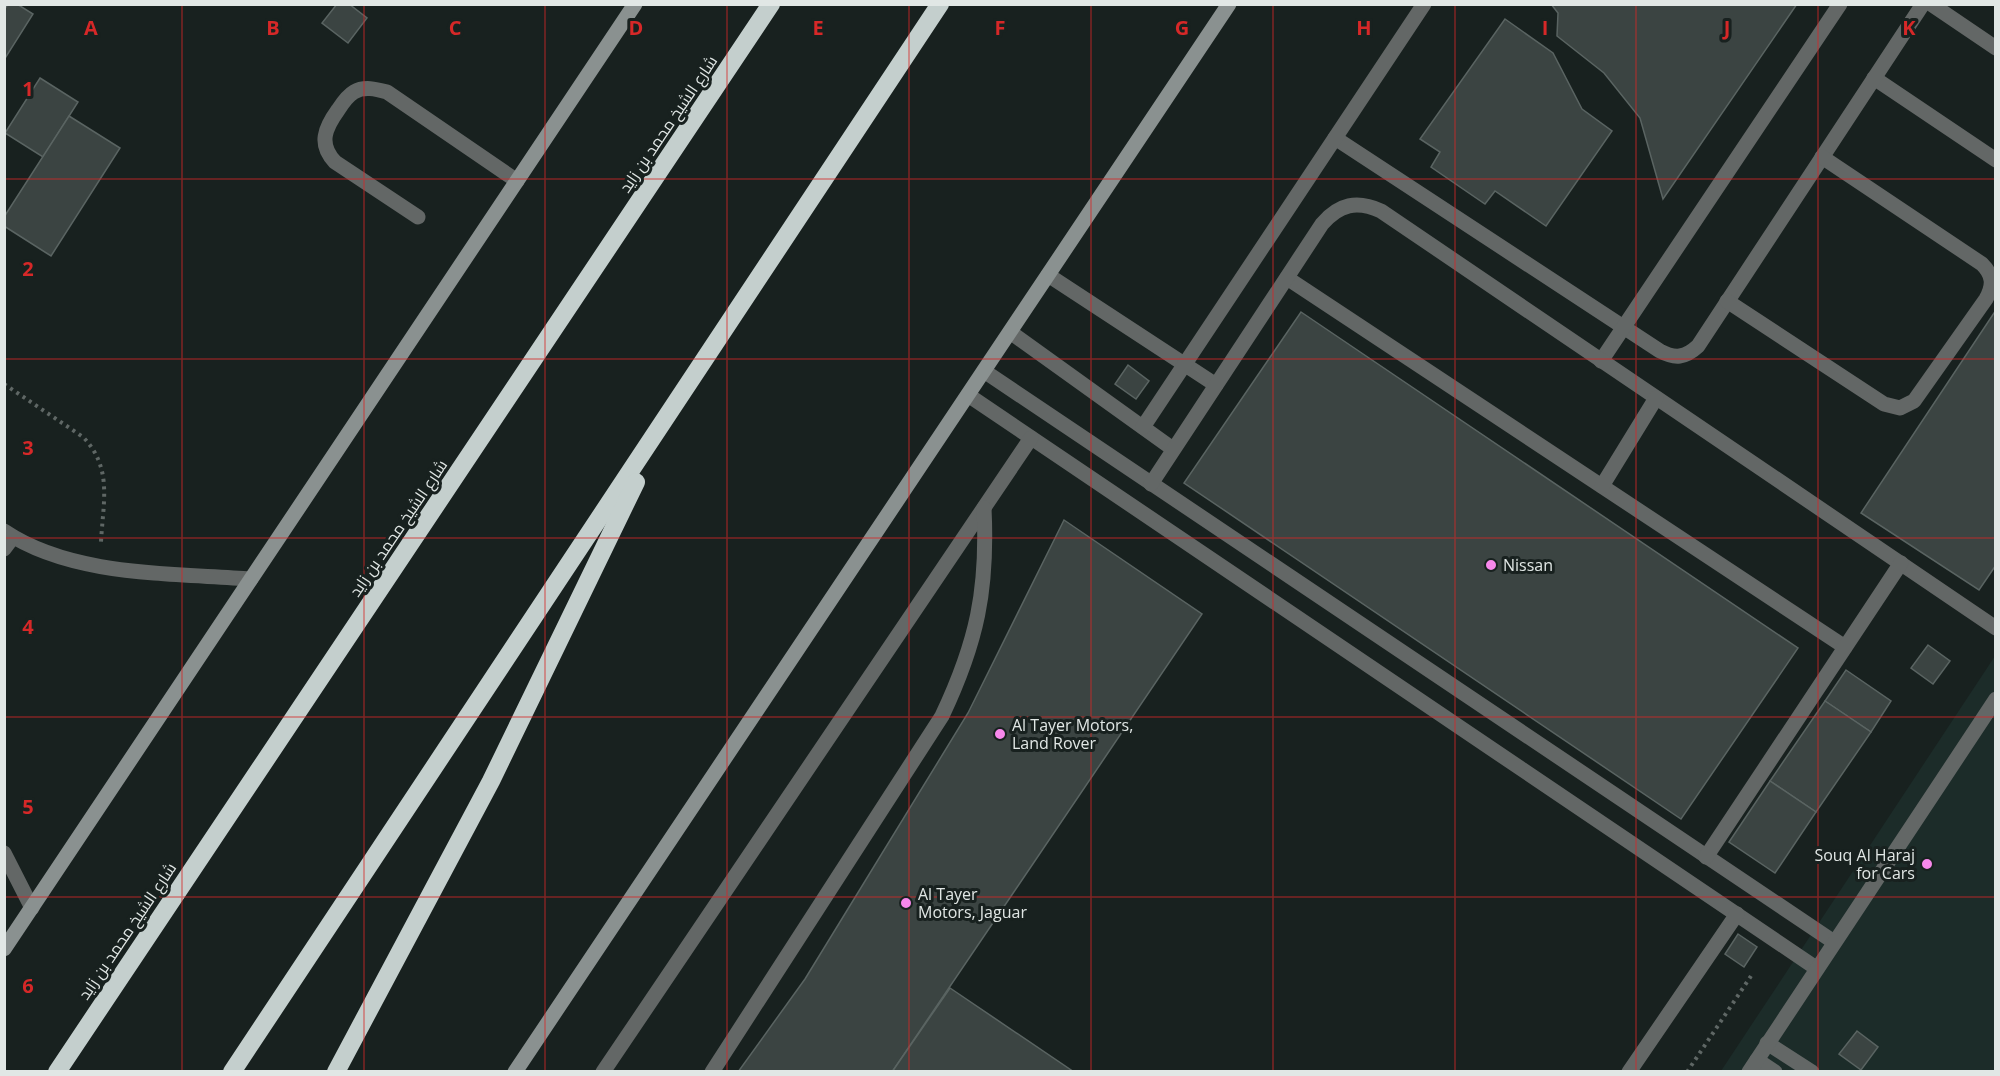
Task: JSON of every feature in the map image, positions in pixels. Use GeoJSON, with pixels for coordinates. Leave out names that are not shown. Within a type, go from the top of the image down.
{"type":"FeatureCollection","features":[{"type":"Feature","properties":{"kind":"highway","name":"شارع الشيخ محمد بن زايد"},"geometry":{"type":"LineString","coordinates":[[57,1071],[771,4]]}},
{"type":"Feature","properties":{"kind":"highway"},"geometry":{"type":"LineString","coordinates":[[232,1071],[940,4]]}},
{"type":"Feature","properties":{"kind":"highway"},"geometry":{"type":"LineString","coordinates":[[336,1071],[491,781],[665,421]]}},
{"type":"Feature","properties":{"kind":"street"},"geometry":{"type":"LineString","coordinates":[[4,949],[635,4]]}},
{"type":"Feature","properties":{"kind":"street"},"geometry":{"type":"LineString","coordinates":[[515,1071],[1229,4]]}},
{"type":"Feature","properties":{"kind":"lane"},"geometry":{"type":"LineString","coordinates":[[1143,427],[1424,4]]}},
{"type":"Feature","properties":{"kind":"lane"},"geometry":{"type":"LineString","coordinates":[[1601,361],[1840,4]]}},
{"type":"Feature","properties":{"kind":"lane"},"geometry":{"type":"LineString","coordinates":[[1335,138],[1669,356],[1680,357],[1690,354],[1698,346],[1923,4]]}},
{"type":"Feature","properties":{"kind":"lane"},"geometry":{"type":"LineString","coordinates":[[1931,4],[1995,48]]}},
{"type":"Feature","properties":{"kind":"lane"},"geometry":{"type":"LineString","coordinates":[[1874,78],[1995,160]]}},
{"type":"Feature","properties":{"kind":"lane"},"geometry":{"type":"LineString","coordinates":[[418,217],[335,162],[328,154],[324,134],[345,99],[354,92],[376,89],[387,92],[517,181]]}},
{"type":"Feature","properties":{"kind":"lane"},"geometry":{"type":"LineString","coordinates":[[1728,301],[1884,404],[1900,408],[1914,401],[1986,299],[1991,290],[1992,280],[1989,271],[1982,264],[1822,157]]}},
{"type":"Feature","properties":{"kind":"lane"},"geometry":{"type":"LineString","coordinates":[[1151,484],[1331,214],[1342,207],[1356,204],[1369,206],[1381,211],[1995,628]]}},
{"type":"Feature","properties":{"kind":"lane"},"geometry":{"type":"LineString","coordinates":[[1048,275],[1216,385]]}},
{"type":"Feature","properties":{"kind":"lane"},"geometry":{"type":"LineString","coordinates":[[1287,278],[1845,647]]}},
{"type":"Feature","properties":{"kind":"lane"},"geometry":{"type":"LineString","coordinates":[[1010,332],[1173,449]]}},
{"type":"Feature","properties":{"kind":"lane"},"geometry":{"type":"LineString","coordinates":[[984,371],[1834,942]]}},
{"type":"Feature","properties":{"kind":"lane"},"geometry":{"type":"LineString","coordinates":[[968,395],[1816,968]]}},
{"type":"Feature","properties":{"kind":"lane"},"geometry":{"type":"LineString","coordinates":[[1602,486],[1656,398]]}},
{"type":"Feature","properties":{"kind":"lane"},"geometry":{"type":"LineString","coordinates":[[603,1071],[1031,438]]}},
{"type":"Feature","properties":{"kind":"lane"},"geometry":{"type":"LineString","coordinates":[[712,1071],[942,716],[961,677],[975,636],[983,594],[984,508]]}},
{"type":"Feature","properties":{"kind":"lane"},"geometry":{"type":"LineString","coordinates":[[7,539],[60,557],[100,566],[251,579]]}},
{"type":"Feature","properties":{"kind":"lane"},"geometry":{"type":"LineString","coordinates":[[1706,857],[1900,564]]}},
{"type":"Feature","properties":{"kind":"lane"},"geometry":{"type":"LineString","coordinates":[[1775,1071],[1753,1066],[1995,699]]}},
{"type":"Feature","properties":{"kind":"lane"},"geometry":{"type":"LineString","coordinates":[[4,853],[32,908]]}},
{"type":"Feature","properties":{"kind":"lane"},"geometry":{"type":"LineString","coordinates":[[1629,1071],[1737,914]]}},
{"type":"Feature","properties":{"kind":"lane"},"geometry":{"type":"LineString","coordinates":[[1767,1043],[1812,1071]]}},
{"type":"Feature","properties":{"kind":"path"},"geometry":{"type":"LineString","coordinates":[[4,384],[83,437],[94,448],[102,462],[104,477],[100,566]]}},
{"type":"Feature","properties":{"kind":"path"},"geometry":{"type":"LineString","coordinates":[[1687,1071],[1751,976]]}},
{"type":"Feature","properties":{"kind":"shaded area","name":"Souq Al Haraj for Cars"},"geometry":{"type":"Polygon","coordinates":[[[1995,656],[1995,1071],[1721,1071],[1995,656]]]}},
{"type":"Feature","properties":{"kind":"building"},"geometry":{"type":"Polygon","coordinates":[[[8,4],[17,4],[33,14],[4,60],[4,10],[8,4]]]}},
{"type":"Feature","properties":{"kind":"building"},"geometry":{"type":"Polygon","coordinates":[[[337,4],[349,4],[367,18],[348,43],[322,23],[337,4]]]}},
{"type":"Feature","properties":{"kind":"building"},"geometry":{"type":"Polygon","coordinates":[[[1551,4],[1797,4],[1663,199],[1640,118],[1604,73],[1557,36],[1558,13],[1551,4]]]}},
{"type":"Feature","properties":{"kind":"building"},"geometry":{"type":"Polygon","coordinates":[[[1505,19],[1553,53],[1582,109],[1612,131],[1546,226],[1495,191],[1485,204],[1431,167],[1440,152],[1420,139],[1505,19]]]}},
{"type":"Feature","properties":{"kind":"building"},"geometry":{"type":"Polygon","coordinates":[[[40,78],[78,102],[43,157],[5,133],[40,78]]]}},
{"type":"Feature","properties":{"kind":"building"},"geometry":{"type":"Polygon","coordinates":[[[69,116],[120,148],[51,256],[4,226],[4,217],[69,116]]]}},
{"type":"Feature","properties":{"kind":"building"},"geometry":{"type":"Polygon","coordinates":[[[1996,310],[1996,565],[1979,590],[1861,513],[1996,310]]]}},
{"type":"Feature","properties":{"kind":"building","name":"Nissan"},"geometry":{"type":"Polygon","coordinates":[[[1301,312],[1798,648],[1681,819],[1184,483],[1301,312]]]}},
{"type":"Feature","properties":{"kind":"building"},"geometry":{"type":"Polygon","coordinates":[[[1128,365],[1149,381],[1136,399],[1115,384],[1128,365]]]}},
{"type":"Feature","properties":{"kind":"building"},"geometry":{"type":"Polygon","coordinates":[[[1064,520],[1202,614],[892,1072],[738,1072],[805,979],[968,713],[1064,520]]]}},
{"type":"Feature","properties":{"kind":"building"},"geometry":{"type":"Polygon","coordinates":[[[1928,645],[1950,661],[1933,684],[1911,668],[1928,645]]]}},
{"type":"Feature","properties":{"kind":"building"},"geometry":{"type":"Polygon","coordinates":[[[1846,670],[1891,701],[1871,732],[1825,701],[1846,670]]]}},
{"type":"Feature","properties":{"kind":"building"},"geometry":{"type":"Polygon","coordinates":[[[1825,701],[1871,732],[1816,812],[1770,781],[1825,701]]]}},
{"type":"Feature","properties":{"kind":"building"},"geometry":{"type":"Polygon","coordinates":[[[1770,781],[1816,812],[1775,873],[1729,842],[1770,781]]]}},
{"type":"Feature","properties":{"kind":"building"},"geometry":{"type":"Polygon","coordinates":[[[1738,934],[1757,947],[1744,967],[1725,954],[1738,934]]]}},
{"type":"Feature","properties":{"kind":"building"},"geometry":{"type":"Polygon","coordinates":[[[950,988],[1074,1072],[892,1072],[950,988]]]}},
{"type":"Feature","properties":{"kind":"building"},"geometry":{"type":"Polygon","coordinates":[[[1857,1031],[1878,1047],[1861,1070],[1839,1054],[1857,1031]]]}},
{"type":"Feature","properties":{"kind":"place","name":"Nissan"},"geometry":{"type":"Point","coordinates":[1491,565]}},
{"type":"Feature","properties":{"kind":"place","name":"Al Tayer Motors, Land Rover"},"geometry":{"type":"Point","coordinates":[1000,734]}},
{"type":"Feature","properties":{"kind":"place","name":"Souq Al Haraj for Cars"},"geometry":{"type":"Point","coordinates":[1927,864]}},
{"type":"Feature","properties":{"kind":"place","name":"Al Tayer Motors, Jaguar"},"geometry":{"type":"Point","coordinates":[906,903]}}]}
